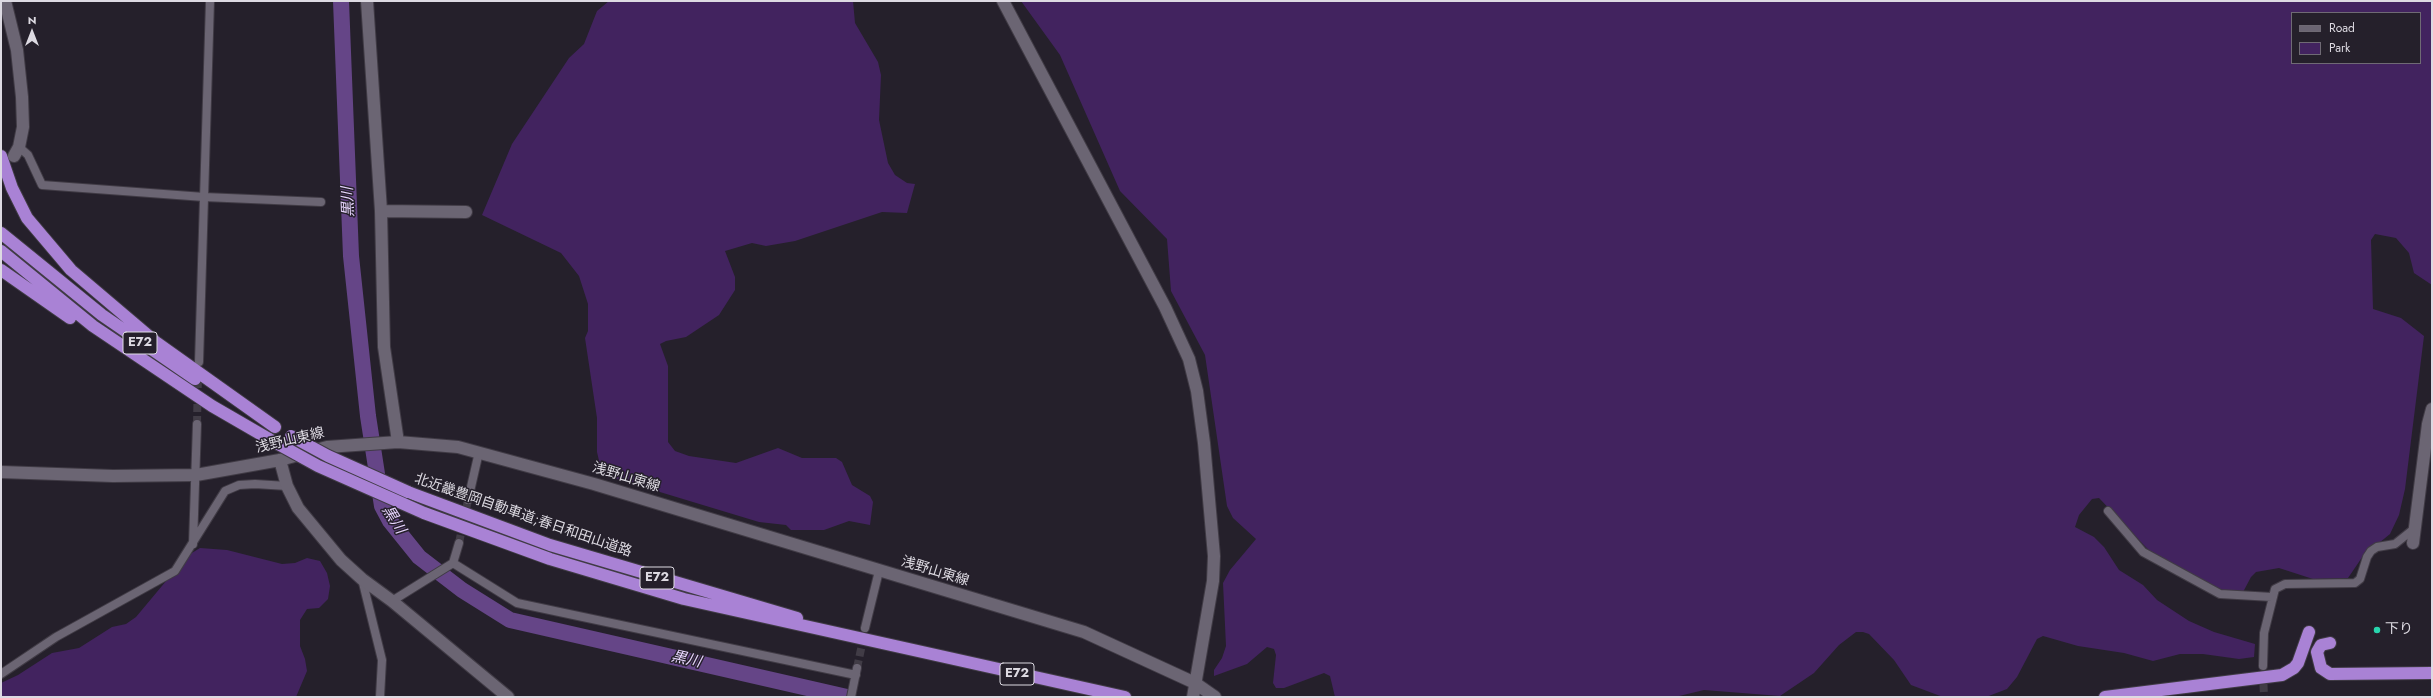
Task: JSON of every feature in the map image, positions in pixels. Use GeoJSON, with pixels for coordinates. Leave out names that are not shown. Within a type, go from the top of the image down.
{"type":"FeatureCollection","features":[{"type":"Feature","properties":{"kind":"highway"},"geometry":{"type":"LineString","coordinates":[[1,156],[12,188],[27,218],[71,270],[157,343],[275,427]]}},
{"type":"Feature","properties":{"kind":"highway","name":"北近畿豊岡自動車道;春日和田山道路"},"geometry":{"type":"LineString","coordinates":[[1,233],[67,288],[140,343],[219,395],[328,456],[408,492],[498,526],[624,568],[910,649]]}},
{"type":"Feature","properties":{"kind":"highway","name":"北近畿豊岡自動車道;春日和田山道路"},"geometry":{"type":"LineString","coordinates":[[1,251],[93,326],[212,406],[318,466],[424,513],[550,559],[684,599],[1124,697]]}},
{"type":"Feature","properties":{"kind":"highway"},"geometry":{"type":"LineString","coordinates":[[1,270],[121,352],[212,406]]}},
{"type":"Feature","properties":{"kind":"highway"},"geometry":{"type":"LineString","coordinates":[[2105,697],[2206,683],[2282,675],[2294,668],[2298,663],[2308,632]]}},
{"type":"Feature","properties":{"kind":"highway"},"geometry":{"type":"LineString","coordinates":[[2330,643],[2321,645],[2317,652],[2321,668],[2330,674],[2432,673]]}},
{"type":"Feature","properties":{"kind":"street"},"geometry":{"type":"LineString","coordinates":[[5,1],[17,50],[22,97],[23,127],[17,152],[28,154],[42,185],[204,197],[321,202]]}},
{"type":"Feature","properties":{"kind":"street"},"geometry":{"type":"LineString","coordinates":[[199,362],[210,1]]}},
{"type":"Feature","properties":{"kind":"street"},"geometry":{"type":"LineString","coordinates":[[367,1],[381,211],[384,347],[398,442]]}},
{"type":"Feature","properties":{"kind":"street"},"geometry":{"type":"LineString","coordinates":[[1003,1],[1165,307],[1189,359],[1197,391],[1204,443],[1214,556],[1213,581],[1193,697]]}},
{"type":"Feature","properties":{"kind":"street"},"geometry":{"type":"LineString","coordinates":[[381,211],[466,212]]}},
{"type":"Feature","properties":{"kind":"street"},"geometry":{"type":"LineString","coordinates":[[2414,543],[2428,424],[2432,409]]}},
{"type":"Feature","properties":{"kind":"street"},"geometry":{"type":"LineString","coordinates":[[193,545],[197,424]]}},
{"type":"Feature","properties":{"kind":"street","name":"浅野山東線"},"geometry":{"type":"LineString","coordinates":[[1,472],[113,476],[196,475],[280,460],[327,447],[398,442],[433,444],[480,452],[594,484],[1084,632],[1195,683],[1215,697]]}},
{"type":"Feature","properties":{"kind":"street"},"geometry":{"type":"LineString","coordinates":[[468,500],[480,452]]}},
{"type":"Feature","properties":{"kind":"street"},"geometry":{"type":"LineString","coordinates":[[280,460],[287,486],[298,508],[319,534],[362,579],[392,601],[508,697]]}},
{"type":"Feature","properties":{"kind":"street"},"geometry":{"type":"LineString","coordinates":[[1,674],[56,637],[175,570],[193,545],[225,491],[239,485],[255,484],[287,486]]}},
{"type":"Feature","properties":{"kind":"street"},"geometry":{"type":"LineString","coordinates":[[2108,511],[2143,552],[2220,594],[2272,597]]}},
{"type":"Feature","properties":{"kind":"street"},"geometry":{"type":"LineString","coordinates":[[2263,666],[2264,633],[2275,588],[2285,584],[2349,585],[2355,583],[2360,579],[2367,557],[2371,551],[2377,547],[2395,544],[2415,528]]}},
{"type":"Feature","properties":{"kind":"street"},"geometry":{"type":"LineString","coordinates":[[392,601],[434,573],[453,563],[459,543]]}},
{"type":"Feature","properties":{"kind":"street"},"geometry":{"type":"LineString","coordinates":[[453,563],[517,603],[856,671],[851,697]]}},
{"type":"Feature","properties":{"kind":"street"},"geometry":{"type":"LineString","coordinates":[[865,628],[879,571]]}},
{"type":"Feature","properties":{"kind":"street"},"geometry":{"type":"LineString","coordinates":[[362,579],[382,660],[380,697]]}},
{"type":"Feature","properties":{"kind":"green space"},"geometry":{"type":"Polygon","coordinates":[[[609,1],[853,1],[855,23],[878,62],[881,75],[879,120],[888,163],[895,175],[907,183],[915,184],[907,213],[882,212],[795,241],[766,246],[752,243],[725,251],[735,277],[735,290],[719,315],[686,337],[666,341],[660,344],[668,366],[668,442],[675,451],[689,456],[736,463],[778,448],[802,458],[836,458],[842,462],[852,485],[870,496],[873,502],[870,525],[849,521],[824,530],[791,530],[786,525],[759,522],[607,476],[600,465],[597,452],[597,418],[585,338],[588,331],[588,304],[579,276],[561,253],[482,215],[512,144],[569,58],[584,44],[597,11],[609,1]]]}},
{"type":"Feature","properties":{"kind":"green space"},"geometry":{"type":"Polygon","coordinates":[[[1021,1],[2432,1],[2432,285],[2414,273],[2409,253],[2396,238],[2375,234],[2371,240],[2373,309],[2401,318],[2424,336],[2405,489],[2399,515],[2390,534],[2363,556],[2348,578],[2313,579],[2279,568],[2256,572],[2251,577],[2242,594],[2230,598],[2161,563],[2099,498],[2092,499],[2079,515],[2075,527],[2094,537],[2104,547],[2119,570],[2143,585],[2157,600],[2189,621],[2214,632],[2255,644],[2254,657],[2239,659],[2203,654],[2180,654],[2153,661],[2124,653],[2078,646],[2043,636],[2037,639],[2017,677],[2007,689],[1986,697],[1943,697],[1911,685],[1894,660],[1869,634],[1863,632],[1856,632],[1839,645],[1814,673],[1780,696],[1704,690],[1675,697],[1335,697],[1330,676],[1324,673],[1284,688],[1276,688],[1273,683],[1276,655],[1274,649],[1267,647],[1247,664],[1214,676],[1214,670],[1222,658],[1226,646],[1223,583],[1230,570],[1256,539],[1233,518],[1227,506],[1205,355],[1171,291],[1167,239],[1120,191],[1060,55],[1021,1]]]}},
{"type":"Feature","properties":{"kind":"green space"},"geometry":{"type":"Polygon","coordinates":[[[200,548],[227,550],[282,564],[295,563],[307,558],[320,561],[327,573],[330,586],[328,599],[319,608],[307,609],[300,620],[300,646],[305,659],[307,671],[296,697],[1,697],[1,683],[18,675],[52,653],[79,648],[112,627],[126,624],[136,617],[187,556],[200,548]]]}},
{"type":"Feature","properties":{"kind":"waterway","name":"黒川"},"geometry":{"type":"LineString","coordinates":[[341,1],[351,256],[368,416],[382,506],[390,521],[419,557],[462,590],[510,620],[847,697]]}},
{"type":"Feature","properties":{"kind":"tunnel"},"geometry":{"type":"LineString","coordinates":[[197,424],[198,373]]}},
{"type":"Feature","properties":{"kind":"tunnel"},"geometry":{"type":"LineString","coordinates":[[459,543],[468,500]]}},
{"type":"Feature","properties":{"kind":"tunnel"},"geometry":{"type":"LineString","coordinates":[[857,668],[864,635]]}},
{"type":"Feature","properties":{"kind":"tunnel"},"geometry":{"type":"LineString","coordinates":[[2263,672],[2264,697]]}},
{"type":"Feature","properties":{"kind":"place","name":"下り"},"geometry":{"type":"Point","coordinates":[2377,630]}}]}
